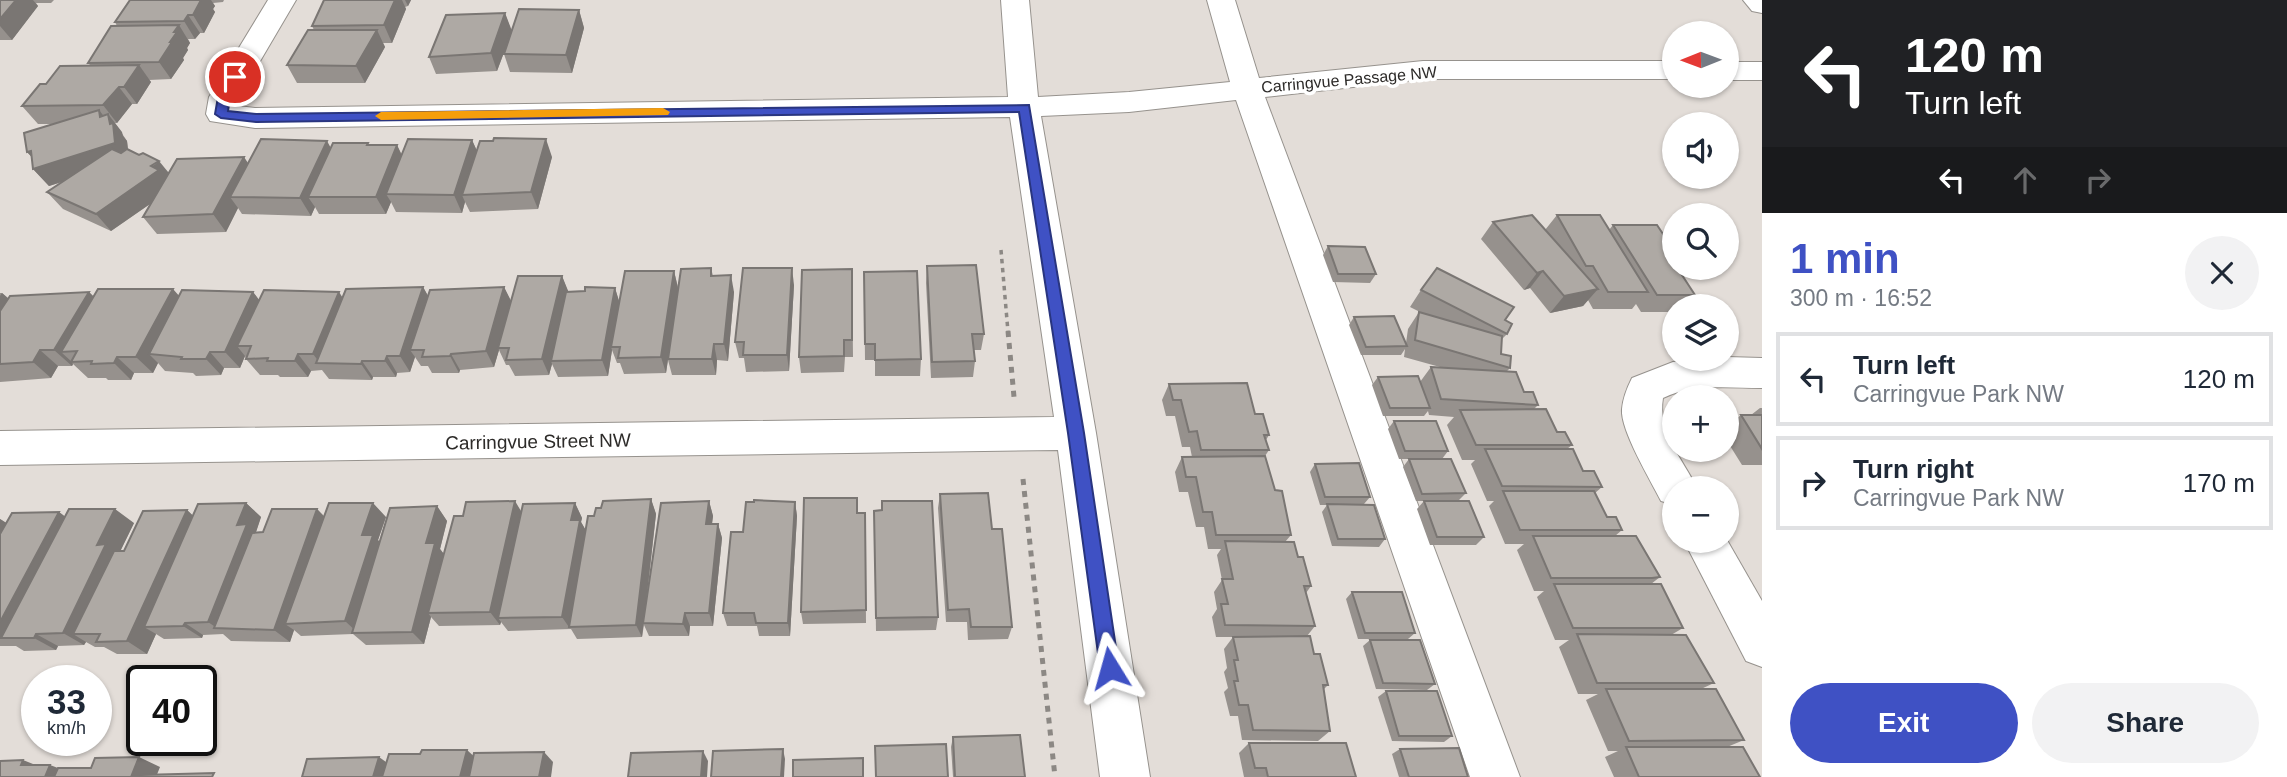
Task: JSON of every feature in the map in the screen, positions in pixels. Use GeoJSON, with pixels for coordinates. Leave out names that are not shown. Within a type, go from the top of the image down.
{"type":"FeatureCollection","features":[{"type":"Feature","properties":{"kind":"street","name":"Carringvue Passage NW"},"geometry":{"type":"LineString","coordinates":[[282,0],[224,97],[221,114],[256,118],[1024,107],[1129,102],[1423,70],[1662,71]]}},
{"type":"Feature","properties":{"kind":"street"},"geometry":{"type":"LineString","coordinates":[[1016,0],[1024,107],[1076,433],[1125,777]]}},
{"type":"Feature","properties":{"kind":"street"},"geometry":{"type":"LineString","coordinates":[[1221,0],[1247,88],[1495,777]]}},
{"type":"Feature","properties":{"kind":"street"},"geometry":{"type":"LineString","coordinates":[[1757,0],[1762,5]]}},
{"type":"Feature","properties":{"kind":"street"},"geometry":{"type":"LineString","coordinates":[[1740,71],[1762,71]]}},
{"type":"Feature","properties":{"kind":"street"},"geometry":{"type":"LineString","coordinates":[[1670,476],[1651,441],[1641,412],[1646,389],[1663,379],[1690,374],[1762,373]]}},
{"type":"Feature","properties":{"kind":"street","name":"Carringvue Street NW"},"geometry":{"type":"LineString","coordinates":[[0,448],[1076,433]]}},
{"type":"Feature","properties":{"kind":"street"},"geometry":{"type":"LineString","coordinates":[[1712,553],[1762,645]]}},
{"type":"Feature","properties":{"kind":"path"},"geometry":{"type":"LineString","coordinates":[[1001,250],[1014,398]]}},
{"type":"Feature","properties":{"kind":"path"},"geometry":{"type":"LineString","coordinates":[[1023,479],[1055,777]]}},
{"type":"Feature","properties":{"kind":"building"},"geometry":{"type":"Polygon","coordinates":[[[0,0],[16,0],[0,19],[0,0]]]}},
{"type":"Feature","properties":{"kind":"building"},"geometry":{"type":"Polygon","coordinates":[[[130,0],[201,0],[193,15],[188,15],[184,21],[115,22],[130,0]]]}},
{"type":"Feature","properties":{"kind":"building"},"geometry":{"type":"Polygon","coordinates":[[[324,0],[395,0],[384,25],[312,26],[324,0]]]}},
{"type":"Feature","properties":{"kind":"building"},"geometry":{"type":"Polygon","coordinates":[[[519,9],[579,10],[566,55],[504,54],[519,9]]]}},
{"type":"Feature","properties":{"kind":"building"},"geometry":{"type":"Polygon","coordinates":[[[505,13],[491,53],[429,57],[446,15],[505,13]]]}},
{"type":"Feature","properties":{"kind":"building"},"geometry":{"type":"Polygon","coordinates":[[[179,25],[159,62],[88,63],[111,26],[179,25]]]}},
{"type":"Feature","properties":{"kind":"building"},"geometry":{"type":"Polygon","coordinates":[[[308,30],[377,30],[356,66],[287,65],[308,30]]]}},
{"type":"Feature","properties":{"kind":"building"},"geometry":{"type":"Polygon","coordinates":[[[139,65],[124,87],[119,87],[103,105],[22,106],[40,84],[46,84],[60,66],[139,65]]]}},
{"type":"Feature","properties":{"kind":"building"},"geometry":{"type":"Polygon","coordinates":[[[99,110],[100,117],[108,114],[110,124],[113,123],[115,143],[33,169],[31,151],[27,152],[24,133],[99,110]]]}},
{"type":"Feature","properties":{"kind":"building"},"geometry":{"type":"Polygon","coordinates":[[[494,138],[546,139],[531,192],[462,195],[480,141],[493,141],[494,138]]]}},
{"type":"Feature","properties":{"kind":"building"},"geometry":{"type":"Polygon","coordinates":[[[261,139],[327,141],[300,198],[230,197],[261,139]]]}},
{"type":"Feature","properties":{"kind":"building"},"geometry":{"type":"Polygon","coordinates":[[[408,139],[472,140],[454,195],[386,194],[408,139]]]}},
{"type":"Feature","properties":{"kind":"building"},"geometry":{"type":"Polygon","coordinates":[[[333,143],[397,145],[376,197],[308,197],[333,143]]]}},
{"type":"Feature","properties":{"kind":"building"},"geometry":{"type":"Polygon","coordinates":[[[112,149],[121,153],[127,149],[139,155],[143,153],[159,161],[151,166],[159,170],[96,214],[47,192],[112,149]]]}},
{"type":"Feature","properties":{"kind":"building"},"geometry":{"type":"Polygon","coordinates":[[[244,157],[213,214],[143,217],[177,159],[244,157]]]}},
{"type":"Feature","properties":{"kind":"building"},"geometry":{"type":"Polygon","coordinates":[[[1532,215],[1598,289],[1564,296],[1543,271],[1537,273],[1493,222],[1532,215]]]}},
{"type":"Feature","properties":{"kind":"building"},"geometry":{"type":"Polygon","coordinates":[[[1557,215],[1600,215],[1648,292],[1608,292],[1593,266],[1586,266],[1557,215]]]}},
{"type":"Feature","properties":{"kind":"building"},"geometry":{"type":"Polygon","coordinates":[[[1613,225],[1657,225],[1662,232],[1662,280],[1685,280],[1694,294],[1657,295],[1613,225]]]}},
{"type":"Feature","properties":{"kind":"building"},"geometry":{"type":"Polygon","coordinates":[[[1328,246],[1365,247],[1376,274],[1338,274],[1328,246]]]}},
{"type":"Feature","properties":{"kind":"building"},"geometry":{"type":"Polygon","coordinates":[[[976,265],[984,334],[972,334],[975,361],[932,362],[927,266],[976,265]]]}},
{"type":"Feature","properties":{"kind":"building"},"geometry":{"type":"Polygon","coordinates":[[[711,268],[711,276],[731,275],[724,344],[714,344],[712,359],[668,359],[681,269],[711,268]]]}},
{"type":"Feature","properties":{"kind":"building"},"geometry":{"type":"Polygon","coordinates":[[[743,268],[792,268],[787,355],[743,355],[744,342],[735,342],[743,268]]]}},
{"type":"Feature","properties":{"kind":"building"},"geometry":{"type":"Polygon","coordinates":[[[1437,268],[1514,307],[1505,320],[1512,324],[1507,334],[1421,290],[1437,268]]]}},
{"type":"Feature","properties":{"kind":"building"},"geometry":{"type":"Polygon","coordinates":[[[852,269],[852,340],[844,340],[844,356],[799,357],[802,270],[852,269]]]}},
{"type":"Feature","properties":{"kind":"building"},"geometry":{"type":"Polygon","coordinates":[[[625,271],[674,271],[661,357],[618,358],[620,347],[611,347],[625,271]]]}},
{"type":"Feature","properties":{"kind":"building"},"geometry":{"type":"Polygon","coordinates":[[[917,271],[921,359],[875,360],[875,344],[865,344],[864,272],[917,271]]]}},
{"type":"Feature","properties":{"kind":"building"},"geometry":{"type":"Polygon","coordinates":[[[518,276],[562,276],[542,359],[506,360],[509,348],[498,348],[518,276]]]}},
{"type":"Feature","properties":{"kind":"building"},"geometry":{"type":"Polygon","coordinates":[[[423,287],[400,356],[387,356],[385,361],[362,361],[361,364],[316,363],[346,289],[423,287]]]}},
{"type":"Feature","properties":{"kind":"building"},"geometry":{"type":"Polygon","coordinates":[[[504,287],[486,351],[422,357],[424,350],[410,350],[430,290],[504,287]]]}},
{"type":"Feature","properties":{"kind":"building"},"geometry":{"type":"Polygon","coordinates":[[[585,287],[615,288],[602,360],[551,361],[566,292],[585,291],[585,287]]]}},
{"type":"Feature","properties":{"kind":"building"},"geometry":{"type":"Polygon","coordinates":[[[98,289],[173,289],[136,357],[117,357],[114,363],[91,364],[92,361],[71,362],[77,351],[61,352],[98,289]]]}},
{"type":"Feature","properties":{"kind":"building"},"geometry":{"type":"Polygon","coordinates":[[[182,290],[253,292],[225,352],[210,352],[206,359],[181,359],[182,357],[149,354],[182,290]]]}},
{"type":"Feature","properties":{"kind":"building"},"geometry":{"type":"Polygon","coordinates":[[[264,290],[339,292],[313,354],[298,354],[295,361],[246,359],[251,346],[237,346],[264,290]]]}},
{"type":"Feature","properties":{"kind":"building"},"geometry":{"type":"Polygon","coordinates":[[[89,292],[54,350],[40,350],[33,362],[0,364],[0,311],[10,296],[89,292]]]}},
{"type":"Feature","properties":{"kind":"building"},"geometry":{"type":"Polygon","coordinates":[[[1419,312],[1502,336],[1501,354],[1511,356],[1510,368],[1415,340],[1419,312]]]}},
{"type":"Feature","properties":{"kind":"building"},"geometry":{"type":"Polygon","coordinates":[[[1394,316],[1407,346],[1366,347],[1354,317],[1394,316]]]}},
{"type":"Feature","properties":{"kind":"building"},"geometry":{"type":"Polygon","coordinates":[[[1431,367],[1516,372],[1524,392],[1533,392],[1538,405],[1441,399],[1431,367]]]}},
{"type":"Feature","properties":{"kind":"building"},"geometry":{"type":"Polygon","coordinates":[[[1418,376],[1430,408],[1390,408],[1378,377],[1418,376]]]}},
{"type":"Feature","properties":{"kind":"building"},"geometry":{"type":"Polygon","coordinates":[[[1247,383],[1255,414],[1263,414],[1269,435],[1264,435],[1269,450],[1201,450],[1197,431],[1189,432],[1181,400],[1173,400],[1169,384],[1247,383]]]}},
{"type":"Feature","properties":{"kind":"building"},"geometry":{"type":"Polygon","coordinates":[[[1546,409],[1557,432],[1565,432],[1572,445],[1476,445],[1460,410],[1546,409]]]}},
{"type":"Feature","properties":{"kind":"building"},"geometry":{"type":"Polygon","coordinates":[[[1741,415],[1762,415],[1762,449],[1741,415]]]}},
{"type":"Feature","properties":{"kind":"building"},"geometry":{"type":"Polygon","coordinates":[[[1394,421],[1436,421],[1448,451],[1405,451],[1394,421]]]}},
{"type":"Feature","properties":{"kind":"building"},"geometry":{"type":"Polygon","coordinates":[[[1485,449],[1573,449],[1583,471],[1594,471],[1602,487],[1502,486],[1485,449]]]}},
{"type":"Feature","properties":{"kind":"building"},"geometry":{"type":"Polygon","coordinates":[[[1265,456],[1275,490],[1282,491],[1291,535],[1216,535],[1212,512],[1203,512],[1196,477],[1186,477],[1182,457],[1265,456]]]}},
{"type":"Feature","properties":{"kind":"building"},"geometry":{"type":"Polygon","coordinates":[[[1409,459],[1451,459],[1466,493],[1422,494],[1409,459]]]}},
{"type":"Feature","properties":{"kind":"building"},"geometry":{"type":"Polygon","coordinates":[[[1359,463],[1370,497],[1325,497],[1315,464],[1359,463]]]}},
{"type":"Feature","properties":{"kind":"building"},"geometry":{"type":"Polygon","coordinates":[[[1503,491],[1594,491],[1607,517],[1616,517],[1622,530],[1520,530],[1503,491]]]}},
{"type":"Feature","properties":{"kind":"building"},"geometry":{"type":"Polygon","coordinates":[[[988,493],[992,529],[1002,529],[1012,627],[971,627],[969,609],[948,610],[940,494],[988,493]]]}},
{"type":"Feature","properties":{"kind":"building"},"geometry":{"type":"Polygon","coordinates":[[[804,498],[857,498],[857,513],[865,513],[866,610],[801,612],[804,498]]]}},
{"type":"Feature","properties":{"kind":"building"},"geometry":{"type":"Polygon","coordinates":[[[651,499],[636,625],[569,627],[588,516],[594,516],[596,508],[601,508],[603,501],[651,499]]]}},
{"type":"Feature","properties":{"kind":"building"},"geometry":{"type":"Polygon","coordinates":[[[515,501],[490,612],[428,613],[454,516],[463,516],[466,502],[515,501]]]}},
{"type":"Feature","properties":{"kind":"building"},"geometry":{"type":"Polygon","coordinates":[[[709,501],[706,524],[718,524],[709,613],[685,613],[683,624],[643,623],[661,503],[709,501]]]}},
{"type":"Feature","properties":{"kind":"building"},"geometry":{"type":"Polygon","coordinates":[[[882,501],[932,501],[938,617],[876,618],[874,511],[882,510],[882,501]]]}},
{"type":"Feature","properties":{"kind":"building"},"geometry":{"type":"Polygon","coordinates":[[[1424,501],[1469,501],[1484,537],[1437,537],[1424,501]]]}},
{"type":"Feature","properties":{"kind":"building"},"geometry":{"type":"Polygon","coordinates":[[[746,502],[795,502],[788,623],[756,623],[754,613],[723,613],[731,532],[743,532],[746,502]]]}},
{"type":"Feature","properties":{"kind":"building"},"geometry":{"type":"Polygon","coordinates":[[[246,503],[237,525],[247,524],[208,622],[144,627],[198,504],[246,503]]]}},
{"type":"Feature","properties":{"kind":"building"},"geometry":{"type":"Polygon","coordinates":[[[329,503],[373,503],[362,535],[373,535],[345,621],[285,624],[329,503]]]}},
{"type":"Feature","properties":{"kind":"building"},"geometry":{"type":"Polygon","coordinates":[[[575,503],[571,520],[580,520],[562,617],[498,618],[523,504],[575,503]]]}},
{"type":"Feature","properties":{"kind":"building"},"geometry":{"type":"Polygon","coordinates":[[[1327,504],[1374,505],[1385,539],[1338,539],[1327,504]]]}},
{"type":"Feature","properties":{"kind":"building"},"geometry":{"type":"Polygon","coordinates":[[[437,506],[426,543],[435,543],[412,632],[352,633],[390,508],[437,506]]]}},
{"type":"Feature","properties":{"kind":"building"},"geometry":{"type":"Polygon","coordinates":[[[69,509],[115,509],[97,545],[106,544],[63,633],[36,634],[34,638],[1,638],[69,509]]]}},
{"type":"Feature","properties":{"kind":"building"},"geometry":{"type":"Polygon","coordinates":[[[272,509],[317,509],[274,630],[214,628],[252,533],[263,532],[272,509]]]}},
{"type":"Feature","properties":{"kind":"building"},"geometry":{"type":"Polygon","coordinates":[[[187,510],[127,641],[96,642],[100,634],[73,634],[114,551],[124,551],[143,511],[187,510]]]}},
{"type":"Feature","properties":{"kind":"building"},"geometry":{"type":"Polygon","coordinates":[[[59,512],[0,622],[0,534],[12,513],[59,512]]]}},
{"type":"Feature","properties":{"kind":"building"},"geometry":{"type":"Polygon","coordinates":[[[1533,536],[1636,536],[1660,577],[1551,578],[1533,536]]]}},
{"type":"Feature","properties":{"kind":"building"},"geometry":{"type":"Polygon","coordinates":[[[1225,541],[1294,542],[1298,557],[1303,557],[1311,586],[1304,586],[1315,626],[1225,625],[1221,604],[1228,604],[1222,579],[1233,579],[1225,541]]]}},
{"type":"Feature","properties":{"kind":"building"},"geometry":{"type":"Polygon","coordinates":[[[1554,584],[1661,584],[1683,628],[1573,628],[1554,584]]]}},
{"type":"Feature","properties":{"kind":"building"},"geometry":{"type":"Polygon","coordinates":[[[1352,592],[1402,592],[1415,633],[1365,633],[1352,592]]]}},
{"type":"Feature","properties":{"kind":"building"},"geometry":{"type":"Polygon","coordinates":[[[1577,634],[1686,635],[1714,683],[1597,683],[1577,634]]]}},
{"type":"Feature","properties":{"kind":"building"},"geometry":{"type":"Polygon","coordinates":[[[1310,636],[1314,654],[1320,654],[1328,685],[1323,685],[1330,731],[1253,730],[1248,705],[1239,705],[1234,681],[1238,681],[1234,660],[1238,660],[1233,637],[1310,636]]]}},
{"type":"Feature","properties":{"kind":"building"},"geometry":{"type":"Polygon","coordinates":[[[1370,640],[1420,640],[1435,684],[1383,683],[1370,640]]]}},
{"type":"Feature","properties":{"kind":"building"},"geometry":{"type":"Polygon","coordinates":[[[1606,689],[1716,689],[1744,740],[1629,741],[1606,689]]]}},
{"type":"Feature","properties":{"kind":"building"},"geometry":{"type":"Polygon","coordinates":[[[1386,691],[1437,691],[1452,736],[1399,736],[1386,691]]]}},
{"type":"Feature","properties":{"kind":"building"},"geometry":{"type":"Polygon","coordinates":[[[1020,735],[1025,777],[955,777],[953,737],[1020,735]]]}},
{"type":"Feature","properties":{"kind":"building"},"geometry":{"type":"Polygon","coordinates":[[[1249,743],[1346,743],[1356,777],[1268,777],[1266,768],[1255,768],[1249,743]]]}},
{"type":"Feature","properties":{"kind":"building"},"geometry":{"type":"Polygon","coordinates":[[[946,744],[948,777],[876,777],[875,746],[946,744]]]}},
{"type":"Feature","properties":{"kind":"building"},"geometry":{"type":"Polygon","coordinates":[[[1626,747],[1743,747],[1760,777],[1639,777],[1626,747]]]}},
{"type":"Feature","properties":{"kind":"building"},"geometry":{"type":"Polygon","coordinates":[[[1459,748],[1468,777],[1409,777],[1400,749],[1459,748]]]}},
{"type":"Feature","properties":{"kind":"building"},"geometry":{"type":"Polygon","coordinates":[[[783,749],[781,777],[711,777],[713,751],[783,749]]]}},
{"type":"Feature","properties":{"kind":"building"},"geometry":{"type":"Polygon","coordinates":[[[422,750],[467,750],[460,777],[382,777],[389,754],[420,754],[422,750]]]}},
{"type":"Feature","properties":{"kind":"building"},"geometry":{"type":"Polygon","coordinates":[[[703,751],[701,777],[628,777],[631,753],[703,751]]]}},
{"type":"Feature","properties":{"kind":"building"},"geometry":{"type":"Polygon","coordinates":[[[544,752],[539,777],[469,777],[474,753],[544,752]]]}},
{"type":"Feature","properties":{"kind":"building"},"geometry":{"type":"Polygon","coordinates":[[[139,757],[131,777],[54,777],[58,768],[91,768],[95,758],[139,757]]]}},
{"type":"Feature","properties":{"kind":"building"},"geometry":{"type":"Polygon","coordinates":[[[379,757],[373,777],[302,777],[307,759],[379,757]]]}},
{"type":"Feature","properties":{"kind":"building"},"geometry":{"type":"Polygon","coordinates":[[[863,758],[863,777],[793,777],[793,760],[863,758]]]}},
{"type":"Feature","properties":{"kind":"building"},"geometry":{"type":"Polygon","coordinates":[[[23,760],[21,765],[50,765],[45,777],[0,777],[0,761],[23,760]]]}},
{"type":"Feature","properties":{"kind":"building"},"geometry":{"type":"Polygon","coordinates":[[[214,773],[212,777],[140,777],[141,775],[214,773]]]}},
{"type":"Feature","properties":{"kind":"slow traffic"},"geometry":{"type":"LineString","coordinates":[[381,116],[663,112]]}},
{"type":"Feature","properties":{"kind":"route"},"geometry":{"type":"LineString","coordinates":[[235,77],[224,97],[221,114],[256,118],[1024,107],[1110,668]]}}]}
